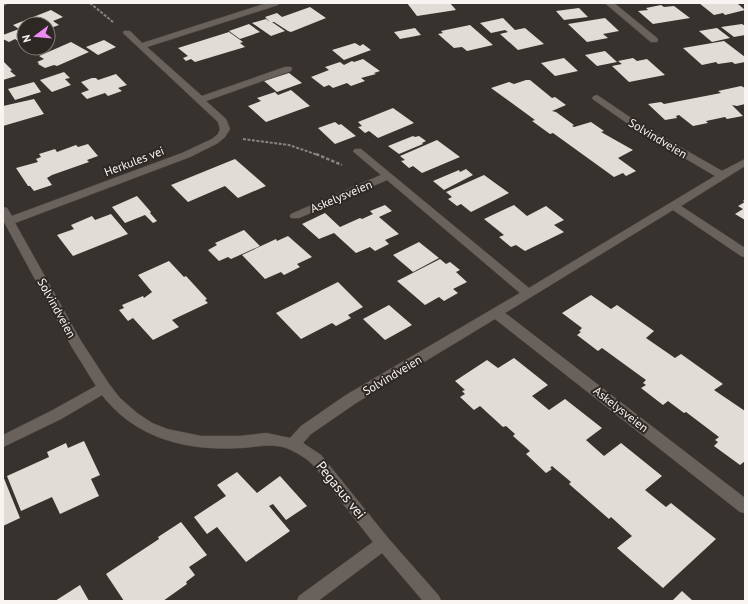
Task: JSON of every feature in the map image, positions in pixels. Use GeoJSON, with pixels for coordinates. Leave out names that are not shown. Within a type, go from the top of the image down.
{"type":"FeatureCollection","features":[{"type":"Feature","properties":{"kind":"street"},"geometry":{"type":"LineString","coordinates":[[140,46],[275,3]]}},
{"type":"Feature","properties":{"kind":"street"},"geometry":{"type":"LineString","coordinates":[[609,3],[654,40]]}},
{"type":"Feature","properties":{"kind":"street"},"geometry":{"type":"LineString","coordinates":[[127,33],[223,121],[225,129],[221,136]]}},
{"type":"Feature","properties":{"kind":"street"},"geometry":{"type":"LineString","coordinates":[[200,100],[288,69]]}},
{"type":"Feature","properties":{"kind":"street","name":"Solvindveien"},"geometry":{"type":"LineString","coordinates":[[597,98],[637,126],[721,175]]}},
{"type":"Feature","properties":{"kind":"street","name":"Herkules vei"},"geometry":{"type":"LineString","coordinates":[[8,225],[186,155],[215,141],[221,136]]}},
{"type":"Feature","properties":{"kind":"street","name":"Askelysveien"},"geometry":{"type":"LineString","coordinates":[[358,151],[528,294]]}},
{"type":"Feature","properties":{"kind":"street","name":"Solvindveien"},"geometry":{"type":"LineString","coordinates":[[3,210],[8,225],[76,344],[104,388],[115,402],[132,417],[165,434],[201,442],[240,442],[266,439],[293,444],[306,430],[351,399],[528,294],[721,175],[745,162]]}},
{"type":"Feature","properties":{"kind":"street","name":"Askelysveien"},"geometry":{"type":"LineString","coordinates":[[295,216],[388,176]]}},
{"type":"Feature","properties":{"kind":"street"},"geometry":{"type":"LineString","coordinates":[[673,205],[745,253]]}},
{"type":"Feature","properties":{"kind":"street","name":"Askelysveien"},"geometry":{"type":"LineString","coordinates":[[496,313],[745,507]]}},
{"type":"Feature","properties":{"kind":"street"},"geometry":{"type":"LineString","coordinates":[[3,441],[56,415],[104,388]]}},
{"type":"Feature","properties":{"kind":"street","name":"Pegasus vei"},"geometry":{"type":"LineString","coordinates":[[293,444],[316,459],[383,543],[433,601]]}},
{"type":"Feature","properties":{"kind":"street"},"geometry":{"type":"LineString","coordinates":[[305,601],[383,543]]}},
{"type":"Feature","properties":{"kind":"path"},"geometry":{"type":"LineString","coordinates":[[90,3],[127,33]]}},
{"type":"Feature","properties":{"kind":"path"},"geometry":{"type":"LineString","coordinates":[[221,136],[289,145],[306,150],[356,171],[375,182]]}},
{"type":"Feature","properties":{"kind":"building"},"geometry":{"type":"Polygon","coordinates":[[[407,3],[450,3],[456,10],[417,16],[407,3]]]}},
{"type":"Feature","properties":{"kind":"building"},"geometry":{"type":"Polygon","coordinates":[[[699,3],[742,3],[738,4],[745,10],[725,15],[723,13],[714,15],[699,3]]]}},
{"type":"Feature","properties":{"kind":"building"},"geometry":{"type":"Polygon","coordinates":[[[661,5],[664,7],[674,6],[690,18],[653,24],[638,11],[648,10],[646,8],[661,5]]]}},
{"type":"Feature","properties":{"kind":"building"},"geometry":{"type":"Polygon","coordinates":[[[310,7],[326,18],[291,32],[272,22],[285,31],[271,36],[252,23],[266,19],[270,22],[265,17],[277,13],[282,17],[310,7]]]}},
{"type":"Feature","properties":{"kind":"building"},"geometry":{"type":"Polygon","coordinates":[[[579,8],[588,17],[564,20],[556,11],[579,8]]]}},
{"type":"Feature","properties":{"kind":"building"},"geometry":{"type":"Polygon","coordinates":[[[51,10],[63,17],[56,20],[56,16],[36,16],[51,10]]]}},
{"type":"Feature","properties":{"kind":"building"},"geometry":{"type":"Polygon","coordinates":[[[503,18],[515,30],[525,28],[544,44],[518,50],[500,34],[508,32],[505,30],[491,33],[480,23],[503,18]]]}},
{"type":"Feature","properties":{"kind":"building"},"geometry":{"type":"Polygon","coordinates":[[[605,18],[619,31],[603,34],[608,38],[587,42],[568,24],[605,18]]]}},
{"type":"Feature","properties":{"kind":"building"},"geometry":{"type":"Polygon","coordinates":[[[249,24],[260,32],[240,39],[229,31],[249,24]]]}},
{"type":"Feature","properties":{"kind":"building"},"geometry":{"type":"Polygon","coordinates":[[[742,24],[745,26],[745,35],[734,37],[721,27],[742,24]]]}},
{"type":"Feature","properties":{"kind":"building"},"geometry":{"type":"Polygon","coordinates":[[[470,25],[493,45],[467,51],[462,47],[454,48],[438,34],[443,33],[441,31],[470,25]]]}},
{"type":"Feature","properties":{"kind":"building"},"geometry":{"type":"Polygon","coordinates":[[[415,28],[421,35],[400,39],[394,32],[415,28]]]}},
{"type":"Feature","properties":{"kind":"building"},"geometry":{"type":"Polygon","coordinates":[[[717,28],[730,38],[712,42],[699,31],[717,28]]]}},
{"type":"Feature","properties":{"kind":"building"},"geometry":{"type":"Polygon","coordinates":[[[16,30],[16,40],[9,42],[3,39],[3,35],[16,30]]]}},
{"type":"Feature","properties":{"kind":"building"},"geometry":{"type":"Polygon","coordinates":[[[229,32],[243,42],[240,43],[245,47],[195,62],[191,59],[186,61],[183,58],[188,56],[178,48],[229,32]]]}},
{"type":"Feature","properties":{"kind":"building"},"geometry":{"type":"Polygon","coordinates":[[[104,40],[116,47],[98,55],[86,47],[104,40]]]}},
{"type":"Feature","properties":{"kind":"building"},"geometry":{"type":"Polygon","coordinates":[[[724,41],[745,57],[745,62],[735,64],[732,62],[718,64],[716,62],[702,65],[683,48],[724,41]]]}},
{"type":"Feature","properties":{"kind":"building"},"geometry":{"type":"Polygon","coordinates":[[[71,42],[89,52],[57,66],[54,65],[45,68],[38,64],[39,63],[37,62],[44,59],[39,56],[56,56],[56,49],[71,42]]]}},
{"type":"Feature","properties":{"kind":"building"},"geometry":{"type":"Polygon","coordinates":[[[355,43],[360,46],[363,44],[371,50],[344,60],[332,50],[355,43]]]}},
{"type":"Feature","properties":{"kind":"building"},"geometry":{"type":"Polygon","coordinates":[[[605,51],[617,62],[597,66],[585,55],[605,51]]]}},
{"type":"Feature","properties":{"kind":"building"},"geometry":{"type":"Polygon","coordinates":[[[564,58],[578,71],[555,76],[541,63],[564,58]]]}},
{"type":"Feature","properties":{"kind":"building"},"geometry":{"type":"Polygon","coordinates":[[[633,58],[637,61],[647,59],[665,75],[629,82],[612,66],[622,64],[618,61],[633,58]]]}},
{"type":"Feature","properties":{"kind":"building"},"geometry":{"type":"Polygon","coordinates":[[[363,59],[380,71],[374,73],[376,74],[361,78],[365,81],[351,86],[347,83],[333,88],[329,85],[324,87],[311,77],[329,70],[325,67],[340,62],[344,65],[352,61],[354,62],[363,59]]]}},
{"type":"Feature","properties":{"kind":"building"},"geometry":{"type":"Polygon","coordinates":[[[3,61],[12,70],[10,71],[16,76],[3,80],[3,61]]]}},
{"type":"Feature","properties":{"kind":"building"},"geometry":{"type":"Polygon","coordinates":[[[64,72],[70,78],[65,79],[71,85],[52,92],[40,80],[64,72]]]}},
{"type":"Feature","properties":{"kind":"building"},"geometry":{"type":"Polygon","coordinates":[[[289,73],[302,83],[277,92],[264,81],[289,73]]]}},
{"type":"Feature","properties":{"kind":"building"},"geometry":{"type":"Polygon","coordinates":[[[116,74],[127,85],[118,88],[122,91],[108,96],[105,93],[87,99],[81,93],[89,90],[81,82],[92,78],[96,78],[98,80],[116,74]]]}},
{"type":"Feature","properties":{"kind":"building"},"geometry":{"type":"Polygon","coordinates":[[[530,80],[552,98],[555,97],[566,105],[552,111],[556,112],[574,125],[572,126],[574,127],[591,122],[604,131],[601,132],[633,150],[618,158],[636,171],[626,176],[623,173],[614,177],[553,133],[550,134],[532,121],[535,120],[491,88],[509,82],[514,84],[530,80]]]}},
{"type":"Feature","properties":{"kind":"building"},"geometry":{"type":"Polygon","coordinates":[[[34,82],[41,92],[15,100],[8,89],[34,82]]]}},
{"type":"Feature","properties":{"kind":"building"},"geometry":{"type":"Polygon","coordinates":[[[741,86],[745,88],[745,104],[737,106],[732,105],[743,116],[727,119],[725,117],[706,121],[708,123],[693,126],[679,115],[676,116],[677,118],[665,120],[648,104],[661,102],[664,104],[721,93],[718,91],[741,86]]]}},
{"type":"Feature","properties":{"kind":"building"},"geometry":{"type":"Polygon","coordinates":[[[291,90],[310,106],[266,122],[248,106],[261,101],[257,98],[275,92],[278,95],[291,90]]]}},
{"type":"Feature","properties":{"kind":"building"},"geometry":{"type":"Polygon","coordinates":[[[34,99],[44,114],[3,126],[3,106],[34,99]]]}},
{"type":"Feature","properties":{"kind":"building"},"geometry":{"type":"Polygon","coordinates":[[[393,108],[414,123],[378,138],[369,131],[365,133],[358,127],[362,126],[358,122],[393,108]]]}},
{"type":"Feature","properties":{"kind":"building"},"geometry":{"type":"Polygon","coordinates":[[[335,122],[339,125],[341,124],[356,136],[335,144],[318,128],[335,122]]]}},
{"type":"Feature","properties":{"kind":"building"},"geometry":{"type":"Polygon","coordinates":[[[413,136],[419,136],[426,141],[422,143],[423,144],[399,154],[388,146],[413,136]]]}},
{"type":"Feature","properties":{"kind":"building"},"geometry":{"type":"Polygon","coordinates":[[[437,140],[460,157],[422,173],[413,166],[409,168],[401,161],[405,160],[400,156],[437,140]]]}},
{"type":"Feature","properties":{"kind":"building"},"geometry":{"type":"Polygon","coordinates":[[[88,144],[98,156],[87,160],[89,162],[52,175],[47,178],[52,185],[34,191],[30,186],[28,186],[16,168],[38,162],[36,159],[41,157],[39,154],[55,149],[57,152],[76,145],[78,147],[88,144]]]}},
{"type":"Feature","properties":{"kind":"building"},"geometry":{"type":"Polygon","coordinates":[[[235,159],[266,186],[238,198],[225,186],[188,202],[171,185],[235,159]]]}},
{"type":"Feature","properties":{"kind":"building"},"geometry":{"type":"Polygon","coordinates":[[[466,169],[473,175],[444,190],[433,181],[459,170],[460,172],[466,169]]]}},
{"type":"Feature","properties":{"kind":"building"},"geometry":{"type":"Polygon","coordinates":[[[484,175],[509,193],[471,212],[461,204],[457,206],[448,199],[452,197],[446,192],[484,175]]]}},
{"type":"Feature","properties":{"kind":"building"},"geometry":{"type":"Polygon","coordinates":[[[137,196],[157,221],[153,223],[145,215],[125,223],[112,207],[137,196]]]}},
{"type":"Feature","properties":{"kind":"building"},"geometry":{"type":"Polygon","coordinates":[[[745,202],[745,220],[735,214],[743,209],[738,206],[745,202]]]}},
{"type":"Feature","properties":{"kind":"building"},"geometry":{"type":"Polygon","coordinates":[[[385,205],[392,211],[379,217],[399,234],[385,240],[389,244],[375,251],[370,247],[356,253],[334,233],[319,239],[302,224],[325,213],[340,227],[373,214],[370,211],[385,205]]]}},
{"type":"Feature","properties":{"kind":"building"},"geometry":{"type":"Polygon","coordinates":[[[514,205],[527,216],[546,206],[564,220],[554,225],[564,232],[525,251],[516,245],[511,247],[499,237],[504,235],[484,219],[514,205]]]}},
{"type":"Feature","properties":{"kind":"building"},"geometry":{"type":"Polygon","coordinates":[[[111,214],[128,234],[73,256],[57,235],[74,229],[71,225],[92,216],[95,220],[111,214]]]}},
{"type":"Feature","properties":{"kind":"building"},"geometry":{"type":"Polygon","coordinates":[[[244,230],[260,246],[231,259],[228,257],[219,261],[208,250],[217,245],[215,243],[244,230]]]}},
{"type":"Feature","properties":{"kind":"building"},"geometry":{"type":"Polygon","coordinates":[[[288,236],[312,257],[297,264],[300,267],[284,275],[281,272],[265,279],[242,255],[276,239],[277,241],[288,236]]]}},
{"type":"Feature","properties":{"kind":"building"},"geometry":{"type":"Polygon","coordinates":[[[419,242],[439,258],[413,272],[393,255],[419,242]]]}},
{"type":"Feature","properties":{"kind":"building"},"geometry":{"type":"Polygon","coordinates":[[[440,259],[446,264],[450,262],[460,270],[456,272],[467,282],[453,289],[458,293],[444,301],[439,297],[425,305],[397,281],[440,259]]]}},
{"type":"Feature","properties":{"kind":"building"},"geometry":{"type":"Polygon","coordinates":[[[169,261],[184,277],[186,276],[207,299],[205,300],[208,303],[172,320],[179,327],[153,340],[133,318],[128,321],[119,310],[124,308],[122,305],[143,296],[144,298],[152,292],[138,275],[169,261]]]}},
{"type":"Feature","properties":{"kind":"building"},"geometry":{"type":"Polygon","coordinates":[[[338,282],[363,307],[348,315],[351,318],[336,326],[332,323],[301,339],[276,313],[338,282]]]}},
{"type":"Feature","properties":{"kind":"building"},"geometry":{"type":"Polygon","coordinates":[[[591,295],[611,309],[617,305],[654,331],[646,338],[675,358],[681,354],[723,384],[714,390],[745,411],[745,461],[740,465],[714,446],[718,442],[715,440],[719,437],[686,412],[684,413],[668,401],[663,405],[641,388],[646,385],[643,383],[646,380],[602,348],[598,351],[577,335],[581,332],[579,331],[582,328],[562,313],[591,295]]]}},
{"type":"Feature","properties":{"kind":"building"},"geometry":{"type":"Polygon","coordinates":[[[389,305],[412,325],[385,340],[363,319],[389,305]]]}},
{"type":"Feature","properties":{"kind":"building"},"geometry":{"type":"Polygon","coordinates":[[[514,358],[548,385],[532,396],[549,410],[565,399],[602,428],[586,440],[604,456],[621,443],[662,476],[645,490],[666,507],[671,503],[716,539],[663,588],[617,548],[632,536],[611,517],[609,519],[569,484],[571,482],[552,466],[550,468],[552,469],[546,473],[526,454],[530,451],[513,436],[515,434],[506,426],[503,427],[480,406],[474,410],[460,397],[465,394],[462,391],[465,390],[455,381],[487,360],[498,368],[514,358]]]}},
{"type":"Feature","properties":{"kind":"building"},"geometry":{"type":"Polygon","coordinates":[[[84,441],[100,475],[91,479],[99,496],[60,514],[52,497],[21,511],[7,476],[49,457],[47,452],[66,443],[68,448],[84,441]]]}},
{"type":"Feature","properties":{"kind":"building"},"geometry":{"type":"Polygon","coordinates":[[[237,472],[257,493],[280,476],[307,506],[286,520],[273,504],[269,506],[290,531],[246,562],[217,527],[207,534],[194,517],[226,496],[217,485],[237,472]]]}},
{"type":"Feature","properties":{"kind":"building"},"geometry":{"type":"Polygon","coordinates":[[[3,476],[20,518],[3,526],[3,476]]]}},
{"type":"Feature","properties":{"kind":"building"},"geometry":{"type":"Polygon","coordinates":[[[181,522],[207,555],[189,567],[195,575],[186,582],[187,584],[163,601],[124,601],[106,574],[159,539],[158,537],[181,522]]]}},
{"type":"Feature","properties":{"kind":"building"},"geometry":{"type":"Polygon","coordinates":[[[80,585],[89,601],[55,601],[80,585]]]}},
{"type":"Feature","properties":{"kind":"building"},"geometry":{"type":"Polygon","coordinates":[[[682,591],[693,601],[672,601],[682,591]]]}}]}
